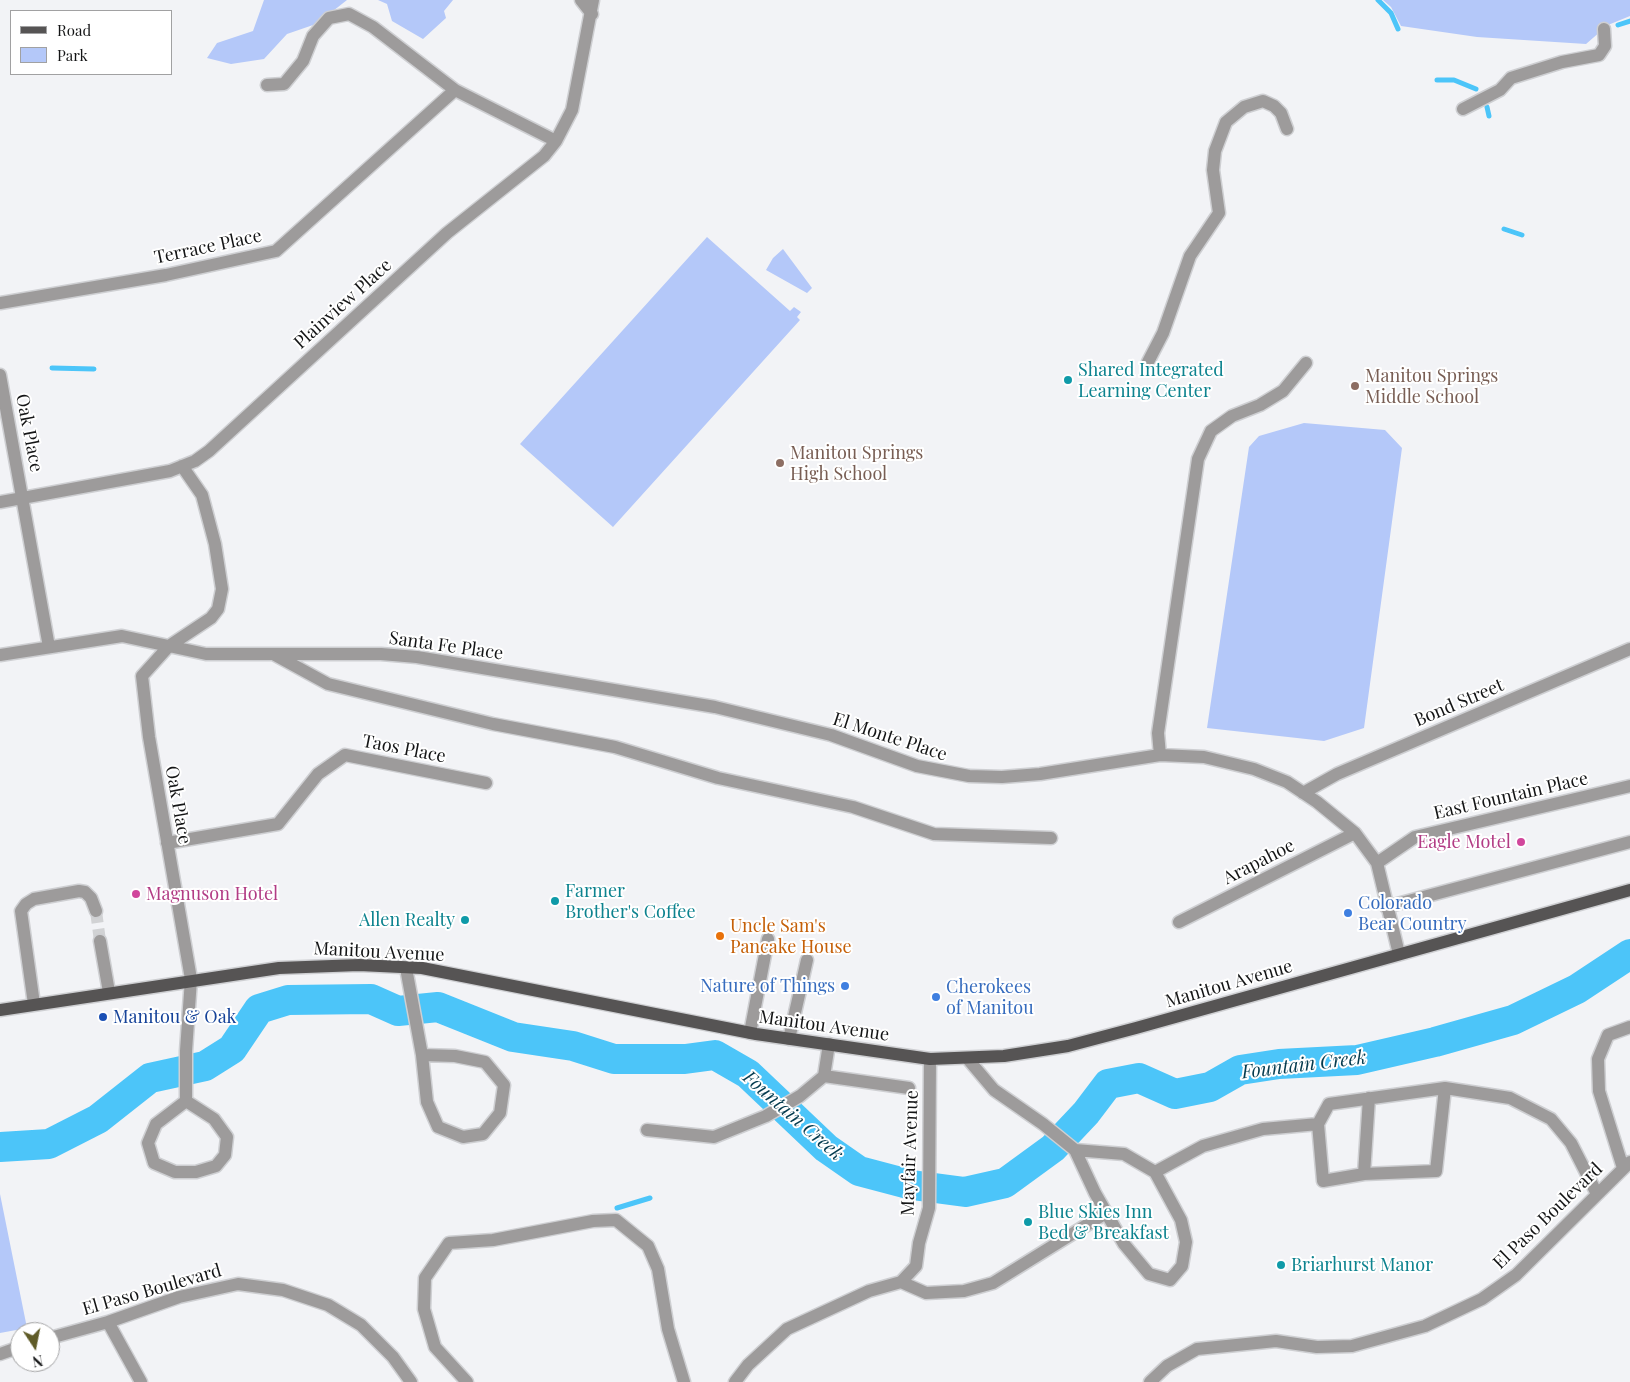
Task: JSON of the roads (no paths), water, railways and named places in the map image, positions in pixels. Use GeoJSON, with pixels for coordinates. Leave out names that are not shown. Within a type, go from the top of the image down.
{"type":"FeatureCollection","features":[{"type":"Feature","properties":{"kind":"main road","name":"Manitou Avenue"},"geometry":{"type":"LineString","coordinates":[[0,1010],[191,980],[307,966],[406,968],[439,970],[750,1033],[790,1039],[930,1059],[1004,1056],[1068,1046],[1630,890]]}},
{"type":"Feature","properties":{"kind":"street"},"geometry":{"type":"LineString","coordinates":[[581,0],[592,14]]}},
{"type":"Feature","properties":{"kind":"street","name":"Plainview Place"},"geometry":{"type":"LineString","coordinates":[[0,502],[157,474],[195,461],[219,442],[447,233],[528,170],[556,140],[574,103],[594,0]]}},
{"type":"Feature","properties":{"kind":"street"},"geometry":{"type":"LineString","coordinates":[[267,85],[284,84],[303,61],[314,36],[329,18],[350,14],[373,27],[454,90],[556,140]]}},
{"type":"Feature","properties":{"kind":"street"},"geometry":{"type":"LineString","coordinates":[[1463,108],[1500,90],[1511,78],[1562,62],[1599,55],[1605,46],[1604,29]]}},
{"type":"Feature","properties":{"kind":"street","name":"Terrace Place"},"geometry":{"type":"LineString","coordinates":[[0,303],[166,275],[276,251],[454,90]]}},
{"type":"Feature","properties":{"kind":"street"},"geometry":{"type":"LineString","coordinates":[[1148,362],[1164,333],[1190,256],[1219,213],[1213,170],[1215,151],[1226,122],[1244,107],[1263,101],[1274,106],[1281,113],[1287,129]]}},
{"type":"Feature","properties":{"kind":"street"},"geometry":{"type":"LineString","coordinates":[[1160,755],[1158,734],[1198,459],[1212,431],[1232,416],[1260,405],[1282,391],[1306,363]]}},
{"type":"Feature","properties":{"kind":"street","name":"Oak Place"},"geometry":{"type":"LineString","coordinates":[[0,375],[24,498],[49,647]]}},
{"type":"Feature","properties":{"kind":"street"},"geometry":{"type":"LineString","coordinates":[[169,646],[211,618],[218,609],[222,589],[215,544],[202,495],[182,466]]}},
{"type":"Feature","properties":{"kind":"street","name":"Santa Fe Place"},"geometry":{"type":"LineString","coordinates":[[0,655],[122,636],[206,654],[380,654],[417,657],[612,689]]}},
{"type":"Feature","properties":{"kind":"street","name":"Oak Place"},"geometry":{"type":"LineString","coordinates":[[169,646],[142,676],[149,737],[191,980],[186,1051],[188,1080],[186,1101]]}},
{"type":"Feature","properties":{"kind":"street","name":"Bond Street"},"geometry":{"type":"LineString","coordinates":[[1303,793],[1337,774],[1630,649]]}},
{"type":"Feature","properties":{"kind":"street","name":"Santa Fe Place"},"geometry":{"type":"LineString","coordinates":[[273,654],[328,684],[493,724],[615,748],[718,778],[853,807],[934,834],[1051,838]]}},
{"type":"Feature","properties":{"kind":"street","name":"El Monte Place"},"geometry":{"type":"LineString","coordinates":[[612,689],[715,707],[831,735],[917,766],[953,774],[986,777],[1040,774],[1160,755],[1184,755],[1226,761],[1271,774],[1303,793],[1355,834],[1377,863],[1386,908],[1399,954]]}},
{"type":"Feature","properties":{"kind":"street","name":"Taos Place"},"geometry":{"type":"LineString","coordinates":[[167,843],[278,824],[318,774],[345,755],[486,783]]}},
{"type":"Feature","properties":{"kind":"street","name":"East Fountain Place"},"geometry":{"type":"LineString","coordinates":[[1377,863],[1415,837],[1630,786]]}},
{"type":"Feature","properties":{"kind":"street","name":"Arapahoe"},"geometry":{"type":"LineString","coordinates":[[1179,922],[1355,834]]}},
{"type":"Feature","properties":{"kind":"street"},"geometry":{"type":"LineString","coordinates":[[1386,908],[1630,842]]}},
{"type":"Feature","properties":{"kind":"street"},"geometry":{"type":"LineString","coordinates":[[34,1004],[21,912],[26,904],[34,899],[79,891],[86,892],[91,898],[96,911]]}},
{"type":"Feature","properties":{"kind":"street"},"geometry":{"type":"LineString","coordinates":[[750,1033],[768,939]]}},
{"type":"Feature","properties":{"kind":"street"},"geometry":{"type":"LineString","coordinates":[[100,941],[109,992]]}},
{"type":"Feature","properties":{"kind":"street"},"geometry":{"type":"LineString","coordinates":[[790,1039],[807,960]]}},
{"type":"Feature","properties":{"kind":"street"},"geometry":{"type":"LineString","coordinates":[[406,968],[422,1055],[427,1102],[438,1127],[463,1138],[483,1134],[500,1113],[504,1085],[485,1062],[455,1056],[422,1055]]}},
{"type":"Feature","properties":{"kind":"street"},"geometry":{"type":"LineString","coordinates":[[1626,1165],[1599,1091],[1598,1059],[1608,1035],[1630,1027]]}},
{"type":"Feature","properties":{"kind":"street"},"geometry":{"type":"LineString","coordinates":[[647,1130],[714,1137],[766,1116],[800,1096],[824,1076],[829,1044]]}},
{"type":"Feature","properties":{"kind":"street"},"geometry":{"type":"LineString","coordinates":[[967,1058],[994,1090],[1043,1124],[1075,1150],[1106,1213],[1124,1244],[1149,1274],[1170,1280],[1182,1266],[1186,1242],[1181,1220],[1155,1172],[1124,1154],[1075,1150]]}},
{"type":"Feature","properties":{"kind":"street","name":"Mayfair Avenue"},"geometry":{"type":"LineString","coordinates":[[900,1282],[916,1266],[919,1243],[929,1208],[930,1059]]}},
{"type":"Feature","properties":{"kind":"street"},"geometry":{"type":"LineString","coordinates":[[824,1076],[909,1088]]}},
{"type":"Feature","properties":{"kind":"street"},"geometry":{"type":"LineString","coordinates":[[1444,1088],[1436,1171],[1364,1174],[1323,1181],[1318,1124],[1329,1104],[1444,1088],[1510,1098],[1551,1119],[1571,1143],[1597,1194]]}},
{"type":"Feature","properties":{"kind":"street"},"geometry":{"type":"LineString","coordinates":[[1364,1174],[1369,1098]]}},
{"type":"Feature","properties":{"kind":"street"},"geometry":{"type":"LineString","coordinates":[[186,1101],[214,1119],[228,1137],[225,1155],[216,1166],[196,1172],[175,1172],[154,1163],[148,1143],[156,1124],[186,1101]]}},
{"type":"Feature","properties":{"kind":"street"},"geometry":{"type":"LineString","coordinates":[[1155,1172],[1203,1146],[1263,1129],[1318,1124]]}},
{"type":"Feature","properties":{"kind":"street","name":"El Paso Boulevard"},"geometry":{"type":"LineString","coordinates":[[1150,1382],[1167,1366],[1197,1349],[1276,1341],[1317,1347],[1352,1346],[1425,1326],[1482,1299],[1516,1276],[1626,1165]]}},
{"type":"Feature","properties":{"kind":"street"},"geometry":{"type":"LineString","coordinates":[[736,1382],[748,1365],[788,1329],[869,1291],[900,1282],[926,1293],[964,1291],[993,1283],[1106,1213]]}},
{"type":"Feature","properties":{"kind":"street"},"geometry":{"type":"LineString","coordinates":[[467,1382],[435,1347],[424,1309],[425,1278],[449,1243],[493,1240],[593,1221],[616,1220],[648,1246],[658,1269],[668,1328],[684,1382]]}},
{"type":"Feature","properties":{"kind":"street","name":"El Paso Boulevard"},"geometry":{"type":"LineString","coordinates":[[60,1335],[108,1322],[178,1297],[238,1284],[283,1290],[328,1304],[361,1325],[393,1357],[411,1382]]}},
{"type":"Feature","properties":{"kind":"street"},"geometry":{"type":"LineString","coordinates":[[108,1322],[142,1382]]}},
{"type":"Feature","properties":{"kind":"waterway"},"geometry":{"type":"LineString","coordinates":[[1378,0],[1391,13],[1398,29]]}},
{"type":"Feature","properties":{"kind":"waterway"},"geometry":{"type":"LineString","coordinates":[[1618,25],[1630,21]]}},
{"type":"Feature","properties":{"kind":"waterway"},"geometry":{"type":"LineString","coordinates":[[1437,80],[1454,80],[1476,89]]}},
{"type":"Feature","properties":{"kind":"waterway"},"geometry":{"type":"LineString","coordinates":[[1487,107],[1489,116]]}},
{"type":"Feature","properties":{"kind":"waterway"},"geometry":{"type":"LineString","coordinates":[[1504,229],[1522,235]]}},
{"type":"Feature","properties":{"kind":"waterway"},"geometry":{"type":"LineString","coordinates":[[52,368],[94,369]]}},
{"type":"Feature","properties":{"kind":"waterway","name":"Fountain Creek"},"geometry":{"type":"LineString","coordinates":[[0,1147],[49,1144],[98,1119],[150,1078],[205,1066],[232,1049],[259,1009],[288,1000],[371,999],[398,1011],[438,1007],[513,1037],[573,1046],[614,1059],[685,1059],[715,1055],[748,1074],[826,1148],[859,1171],[912,1185],[965,1192],[1005,1183],[1053,1148],[1086,1113],[1108,1084],[1139,1078],[1175,1094],[1210,1087],[1240,1070],[1279,1064],[1357,1060],[1435,1042],[1513,1020],[1577,989],[1630,954]]}},
{"type":"Feature","properties":{"kind":"waterway"},"geometry":{"type":"LineString","coordinates":[[617,1208],[650,1198]]}},
{"type":"Feature","properties":{"kind":"tunnel"},"geometry":{"type":"LineString","coordinates":[[96,911],[100,941]]}},
{"type":"Feature","properties":{"kind":"place","name":"Shared Integrated Learning Center"},"geometry":{"type":"Point","coordinates":[1068,380]}},
{"type":"Feature","properties":{"kind":"place","name":"Manitou Springs Middle School"},"geometry":{"type":"Point","coordinates":[1355,386]}},
{"type":"Feature","properties":{"kind":"place","name":"Manitou Springs High School"},"geometry":{"type":"Point","coordinates":[780,463]}},
{"type":"Feature","properties":{"kind":"place","name":"Eagle Motel"},"geometry":{"type":"Point","coordinates":[1521,842]}},
{"type":"Feature","properties":{"kind":"place","name":"Magnuson Hotel"},"geometry":{"type":"Point","coordinates":[136,894]}},
{"type":"Feature","properties":{"kind":"place","name":"Farmer Brother's Coffee"},"geometry":{"type":"Point","coordinates":[555,901]}},
{"type":"Feature","properties":{"kind":"place","name":"Colorado Bear Country"},"geometry":{"type":"Point","coordinates":[1348,913]}},
{"type":"Feature","properties":{"kind":"place","name":"Allen Realty"},"geometry":{"type":"Point","coordinates":[465,920]}},
{"type":"Feature","properties":{"kind":"place","name":"Uncle Sam's Pancake House"},"geometry":{"type":"Point","coordinates":[720,936]}},
{"type":"Feature","properties":{"kind":"place","name":"Nature of Things"},"geometry":{"type":"Point","coordinates":[845,986]}},
{"type":"Feature","properties":{"kind":"place","name":"Cherokees of Manitou"},"geometry":{"type":"Point","coordinates":[936,997]}},
{"type":"Feature","properties":{"kind":"place","name":"Manitou & Oak"},"geometry":{"type":"Point","coordinates":[103,1017]}},
{"type":"Feature","properties":{"kind":"place","name":"Blue Skies Inn Bed & Breakfast"},"geometry":{"type":"Point","coordinates":[1028,1222]}},
{"type":"Feature","properties":{"kind":"place","name":"Briarhurst Manor"},"geometry":{"type":"Point","coordinates":[1281,1265]}}]}
